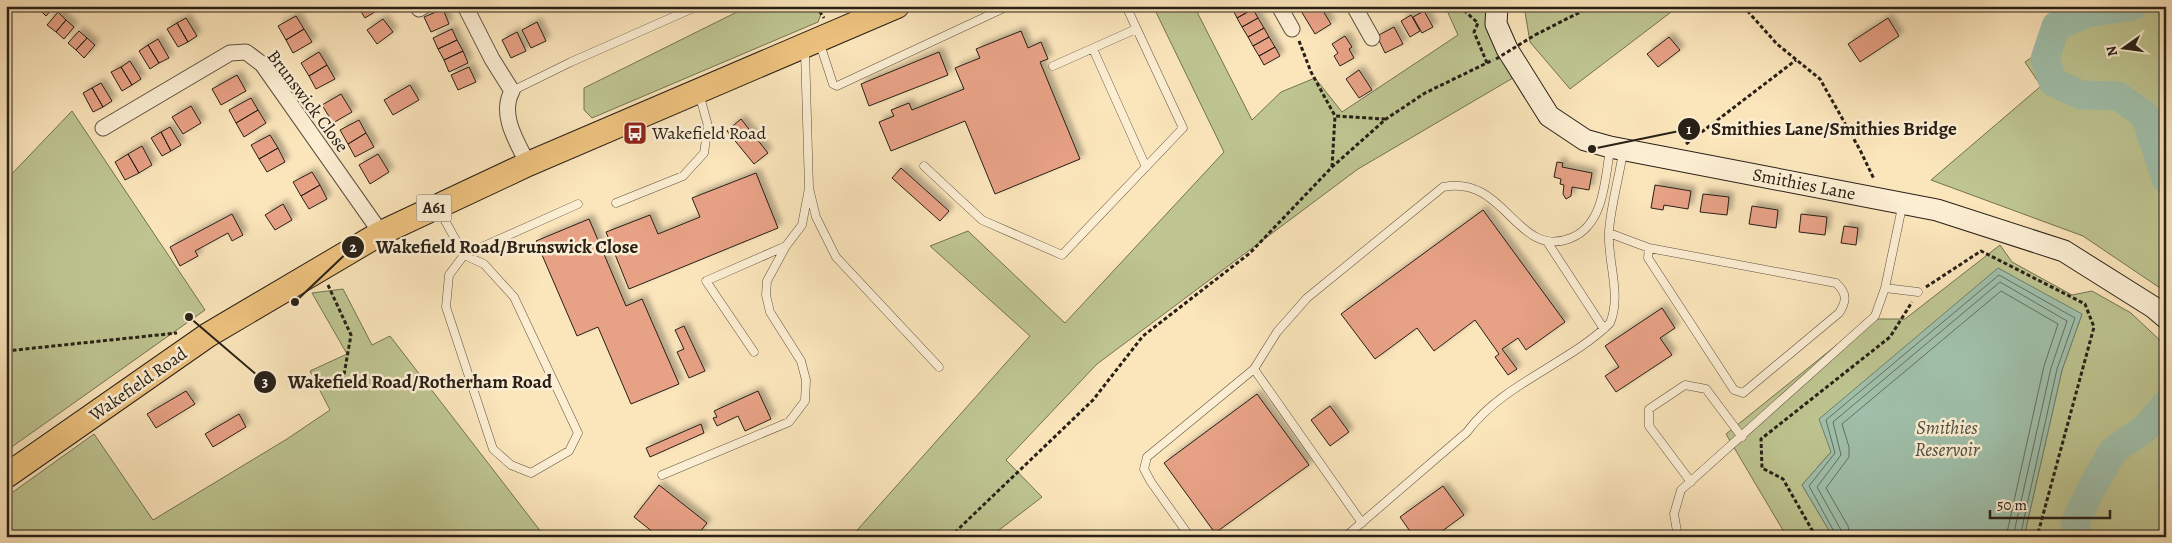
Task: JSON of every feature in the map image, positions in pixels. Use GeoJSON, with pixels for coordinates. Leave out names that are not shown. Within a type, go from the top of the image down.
{"type":"FeatureCollection","features":[{"type":"Feature","properties":{"kind":"main road","name":"Wakefield Road"},"geometry":{"type":"LineString","coordinates":[[6,476],[208,335],[381,233],[528,164],[898,6]]}},
{"type":"Feature","properties":{"kind":"street"},"geometry":{"type":"LineString","coordinates":[[465,6],[492,60],[512,91],[507,106],[509,121],[528,164]]}},
{"type":"Feature","properties":{"kind":"street"},"geometry":{"type":"LineString","coordinates":[[1279,6],[1292,29]]}},
{"type":"Feature","properties":{"kind":"street"},"geometry":{"type":"LineString","coordinates":[[1354,6],[1372,38]]}},
{"type":"Feature","properties":{"kind":"street","name":"Smithies Lane"},"geometry":{"type":"LineString","coordinates":[[1497,6],[1496,24],[1507,49],[1549,116],[1586,140],[1667,158],[1937,210],[2064,252],[2159,312]]}},
{"type":"Feature","properties":{"kind":"street","name":"Brunswick Close"},"geometry":{"type":"LineString","coordinates":[[103,128],[230,53],[246,52],[262,64],[381,233]]}},
{"type":"Feature","properties":{"kind":"lane"},"geometry":{"type":"LineString","coordinates":[[512,91],[571,62],[698,6]]}},
{"type":"Feature","properties":{"kind":"lane"},"geometry":{"type":"LineString","coordinates":[[924,166],[982,220],[1062,254],[1183,128],[1126,6]]}},
{"type":"Feature","properties":{"kind":"lane"},"geometry":{"type":"LineString","coordinates":[[812,42],[833,84],[837,86],[1002,9]]}},
{"type":"Feature","properties":{"kind":"lane"},"geometry":{"type":"LineString","coordinates":[[1053,66],[1136,29]]}},
{"type":"Feature","properties":{"kind":"lane"},"geometry":{"type":"LineString","coordinates":[[662,475],[788,422],[805,401],[806,380],[801,361],[770,312],[766,295],[767,281],[786,246],[802,225],[809,188],[812,42]]}},
{"type":"Feature","properties":{"kind":"lane"},"geometry":{"type":"LineString","coordinates":[[1093,48],[1146,167]]}},
{"type":"Feature","properties":{"kind":"lane"},"geometry":{"type":"LineString","coordinates":[[616,203],[683,176],[704,154],[708,126],[699,91]]}},
{"type":"Feature","properties":{"kind":"lane"},"geometry":{"type":"LineString","coordinates":[[1345,537],[1467,432],[1476,420],[1509,393],[1604,329],[1613,316],[1609,233],[1617,148]]}},
{"type":"Feature","properties":{"kind":"lane"},"geometry":{"type":"LineString","coordinates":[[1190,537],[1144,469],[1147,457],[1254,368],[1277,332],[1307,298],[1443,187],[1464,185],[1493,198],[1526,231],[1539,240],[1556,243],[1576,236],[1587,230],[1592,223],[1617,148]]}},
{"type":"Feature","properties":{"kind":"lane"},"geometry":{"type":"LineString","coordinates":[[809,188],[816,216],[836,257],[939,367]]}},
{"type":"Feature","properties":{"kind":"lane"},"geometry":{"type":"LineString","coordinates":[[1678,537],[1674,514],[1681,490],[1876,316],[1901,212],[1891,200]]}},
{"type":"Feature","properties":{"kind":"lane"},"geometry":{"type":"LineString","coordinates":[[438,206],[464,255],[484,264],[514,296],[578,433],[569,451],[531,472],[510,465],[493,449],[446,307],[449,275],[464,255],[578,204]]}},
{"type":"Feature","properties":{"kind":"lane"},"geometry":{"type":"LineString","coordinates":[[1609,233],[1649,248],[1836,283],[1842,289],[1846,298],[1844,306],[1840,314],[1756,383],[1743,393],[1738,393],[1734,390],[1648,258],[1649,248]]}},
{"type":"Feature","properties":{"kind":"lane"},"geometry":{"type":"LineString","coordinates":[[1548,243],[1604,329]]}},
{"type":"Feature","properties":{"kind":"lane"},"geometry":{"type":"LineString","coordinates":[[754,352],[706,281],[786,246]]}},
{"type":"Feature","properties":{"kind":"lane"},"geometry":{"type":"LineString","coordinates":[[1884,288],[1918,292]]}},
{"type":"Feature","properties":{"kind":"lane"},"geometry":{"type":"LineString","coordinates":[[1254,368],[1362,523]]}},
{"type":"Feature","properties":{"kind":"lane"},"geometry":{"type":"LineString","coordinates":[[1691,482],[1649,426],[1649,409],[1685,384],[1706,389],[1742,437]]}},
{"type":"Feature","properties":{"kind":"path"},"geometry":{"type":"LineString","coordinates":[[1460,6],[1478,23],[1474,32],[1487,63]]}},
{"type":"Feature","properties":{"kind":"path"},"geometry":{"type":"LineString","coordinates":[[950,537],[1093,400],[1143,336],[1250,253],[1332,167],[1386,119],[1425,93],[1487,63],[1535,35],[1592,6]]}},
{"type":"Feature","properties":{"kind":"path"},"geometry":{"type":"LineString","coordinates":[[1743,6],[1777,44],[1820,79],[1870,168],[1891,200]]}},
{"type":"Feature","properties":{"kind":"path"},"geometry":{"type":"LineString","coordinates":[[1292,29],[1311,72],[1335,116],[1332,167]]}},
{"type":"Feature","properties":{"kind":"path"},"geometry":{"type":"LineString","coordinates":[[1667,158],[1796,60]]}},
{"type":"Feature","properties":{"kind":"path"},"geometry":{"type":"LineString","coordinates":[[1335,116],[1386,119]]}},
{"type":"Feature","properties":{"kind":"path"},"geometry":{"type":"LineString","coordinates":[[1816,537],[1783,479],[1762,468],[1761,439],[1890,338],[1918,292],[1980,250],[2085,304],[2094,328],[2037,537]]}},
{"type":"Feature","properties":{"kind":"path"},"geometry":{"type":"LineString","coordinates":[[320,269],[352,335],[342,386]]}},
{"type":"Feature","properties":{"kind":"path"},"geometry":{"type":"LineString","coordinates":[[6,351],[171,332],[208,335]]}},
{"type":"Feature","properties":{"kind":"green space"},"geometry":{"type":"Polygon","coordinates":[[[749,6],[824,6],[818,22],[592,118],[584,110],[584,88],[749,6]]]}},
{"type":"Feature","properties":{"kind":"green space"},"geometry":{"type":"Polygon","coordinates":[[[1153,6],[1194,6],[1252,120],[1281,92],[1315,78],[1342,112],[1458,35],[1445,6],[1485,6],[1518,75],[1358,169],[1097,364],[1006,460],[1042,497],[990,537],[851,537],[1030,336],[930,246],[968,231],[1065,323],[1224,152],[1153,6]]]}},
{"type":"Feature","properties":{"kind":"green space"},"geometry":{"type":"Polygon","coordinates":[[[1524,6],[1679,6],[1570,89],[1530,42],[1524,6]]]}},
{"type":"Feature","properties":{"kind":"green space"},"geometry":{"type":"Polygon","coordinates":[[[2166,6],[2166,292],[2083,236],[1931,180],[2041,86],[2025,62],[2078,25],[2166,6]]]}},
{"type":"Feature","properties":{"kind":"green space"},"geometry":{"type":"Polygon","coordinates":[[[72,111],[205,310],[6,451],[6,180],[72,111]]]}},
{"type":"Feature","properties":{"kind":"green space"},"geometry":{"type":"Polygon","coordinates":[[[2000,245],[2012,262],[2072,295],[2092,291],[2131,313],[2166,346],[2166,537],[2024,537],[2062,370],[2082,314],[1831,452],[1802,485],[1833,537],[1787,537],[1726,434],[1869,319],[1905,319],[2000,245]]]}},
{"type":"Feature","properties":{"kind":"green space"},"geometry":{"type":"Polygon","coordinates":[[[343,289],[372,345],[390,336],[545,537],[6,537],[6,497],[94,434],[153,520],[287,439],[330,410],[310,371],[347,354],[312,293],[343,289]]]}},
{"type":"Feature","properties":{"kind":"water","name":"Smithies Reservoir"},"geometry":{"type":"Polygon","coordinates":[[[1998,268],[2082,314],[2062,370],[2024,537],[1833,537],[1802,485],[1831,452],[1819,419],[1998,268]]]}},
{"type":"Feature","properties":{"kind":"building"},"geometry":{"type":"Polygon","coordinates":[[[36,6],[55,6],[46,16],[36,6]]]}},
{"type":"Feature","properties":{"kind":"building"},"geometry":{"type":"Polygon","coordinates":[[[190,6],[204,6],[194,12],[190,6]]]}},
{"type":"Feature","properties":{"kind":"building"},"geometry":{"type":"Polygon","coordinates":[[[380,6],[381,8],[365,18],[358,7],[380,6]]]}},
{"type":"Feature","properties":{"kind":"building"},"geometry":{"type":"Polygon","coordinates":[[[1235,6],[1252,6],[1253,9],[1237,18],[1232,8],[1235,6]]]}},
{"type":"Feature","properties":{"kind":"building"},"geometry":{"type":"Polygon","coordinates":[[[1298,6],[1320,6],[1331,24],[1315,34],[1298,6]]]}},
{"type":"Feature","properties":{"kind":"building"},"geometry":{"type":"Polygon","coordinates":[[[443,9],[449,24],[431,32],[424,17],[443,9]]]}},
{"type":"Feature","properties":{"kind":"building"},"geometry":{"type":"Polygon","coordinates":[[[1253,9],[1258,18],[1242,27],[1237,18],[1253,9]]]}},
{"type":"Feature","properties":{"kind":"building"},"geometry":{"type":"Polygon","coordinates":[[[1424,11],[1433,27],[1422,33],[1413,17],[1424,11]]]}},
{"type":"Feature","properties":{"kind":"building"},"geometry":{"type":"Polygon","coordinates":[[[58,12],[66,20],[56,32],[47,25],[58,12]]]}},
{"type":"Feature","properties":{"kind":"building"},"geometry":{"type":"Polygon","coordinates":[[[1411,15],[1420,31],[1410,37],[1401,21],[1411,15]]]}},
{"type":"Feature","properties":{"kind":"building"},"geometry":{"type":"Polygon","coordinates":[[[296,16],[304,29],[286,40],[278,26],[296,16]]]}},
{"type":"Feature","properties":{"kind":"building"},"geometry":{"type":"Polygon","coordinates":[[[186,18],[197,36],[188,42],[177,23],[186,18]]]}},
{"type":"Feature","properties":{"kind":"building"},"geometry":{"type":"Polygon","coordinates":[[[1258,18],[1264,28],[1248,37],[1242,27],[1258,18]]]}},
{"type":"Feature","properties":{"kind":"building"},"geometry":{"type":"Polygon","coordinates":[[[1888,18],[1899,36],[1860,62],[1848,44],[1888,18]]]}},
{"type":"Feature","properties":{"kind":"building"},"geometry":{"type":"Polygon","coordinates":[[[383,19],[393,32],[377,44],[367,30],[383,19]]]}},
{"type":"Feature","properties":{"kind":"building"},"geometry":{"type":"Polygon","coordinates":[[[66,20],[74,27],[64,39],[56,32],[66,20]]]}},
{"type":"Feature","properties":{"kind":"building"},"geometry":{"type":"Polygon","coordinates":[[[537,22],[546,41],[531,48],[522,30],[537,22]]]}},
{"type":"Feature","properties":{"kind":"building"},"geometry":{"type":"Polygon","coordinates":[[[177,23],[188,42],[178,47],[167,29],[177,23]]]}},
{"type":"Feature","properties":{"kind":"building"},"geometry":{"type":"Polygon","coordinates":[[[1394,27],[1403,44],[1385,53],[1377,36],[1394,27]]]}},
{"type":"Feature","properties":{"kind":"building"},"geometry":{"type":"Polygon","coordinates":[[[1264,28],[1269,37],[1253,46],[1248,37],[1264,28]]]}},
{"type":"Feature","properties":{"kind":"building"},"geometry":{"type":"Polygon","coordinates":[[[304,29],[312,42],[293,53],[286,40],[304,29]]]}},
{"type":"Feature","properties":{"kind":"building"},"geometry":{"type":"Polygon","coordinates":[[[452,29],[457,40],[438,49],[433,38],[452,29]]]}},
{"type":"Feature","properties":{"kind":"building"},"geometry":{"type":"Polygon","coordinates":[[[79,31],[87,38],[76,50],[68,43],[79,31]]]}},
{"type":"Feature","properties":{"kind":"building"},"geometry":{"type":"Polygon","coordinates":[[[1021,31],[1028,48],[1041,42],[1048,59],[1040,62],[1080,159],[995,194],[965,121],[891,151],[879,122],[894,116],[891,110],[909,103],[912,110],[964,89],[955,68],[980,58],[976,49],[1021,31]]]}},
{"type":"Feature","properties":{"kind":"building"},"geometry":{"type":"Polygon","coordinates":[[[517,32],[526,51],[511,58],[502,40],[517,32]]]}},
{"type":"Feature","properties":{"kind":"building"},"geometry":{"type":"Polygon","coordinates":[[[1345,36],[1352,47],[1349,49],[1354,58],[1340,66],[1334,56],[1338,53],[1332,44],[1345,36]]]}},
{"type":"Feature","properties":{"kind":"building"},"geometry":{"type":"Polygon","coordinates":[[[1269,37],[1275,47],[1259,56],[1253,46],[1269,37]]]}},
{"type":"Feature","properties":{"kind":"building"},"geometry":{"type":"Polygon","coordinates":[[[1669,37],[1680,50],[1658,67],[1647,54],[1669,37]]]}},
{"type":"Feature","properties":{"kind":"building"},"geometry":{"type":"Polygon","coordinates":[[[87,38],[95,45],[84,58],[76,50],[87,38]]]}},
{"type":"Feature","properties":{"kind":"building"},"geometry":{"type":"Polygon","coordinates":[[[158,39],[169,58],[159,63],[148,45],[158,39]]]}},
{"type":"Feature","properties":{"kind":"building"},"geometry":{"type":"Polygon","coordinates":[[[457,40],[463,51],[444,60],[438,49],[457,40]]]}},
{"type":"Feature","properties":{"kind":"building"},"geometry":{"type":"Polygon","coordinates":[[[148,45],[159,63],[150,69],[139,51],[148,45]]]}},
{"type":"Feature","properties":{"kind":"building"},"geometry":{"type":"Polygon","coordinates":[[[1275,47],[1280,56],[1264,65],[1259,56],[1275,47]]]}},
{"type":"Feature","properties":{"kind":"building"},"geometry":{"type":"Polygon","coordinates":[[[463,51],[468,63],[449,72],[444,60],[463,51]]]}},
{"type":"Feature","properties":{"kind":"building"},"geometry":{"type":"Polygon","coordinates":[[[319,52],[327,65],[309,76],[301,63],[319,52]]]}},
{"type":"Feature","properties":{"kind":"building"},"geometry":{"type":"Polygon","coordinates":[[[939,52],[948,75],[869,106],[861,84],[939,52]]]}},
{"type":"Feature","properties":{"kind":"building"},"geometry":{"type":"Polygon","coordinates":[[[130,61],[141,79],[132,85],[121,67],[130,61]]]}},
{"type":"Feature","properties":{"kind":"building"},"geometry":{"type":"Polygon","coordinates":[[[327,65],[335,79],[316,89],[309,76],[327,65]]]}},
{"type":"Feature","properties":{"kind":"building"},"geometry":{"type":"Polygon","coordinates":[[[121,67],[132,85],[122,91],[111,72],[121,67]]]}},
{"type":"Feature","properties":{"kind":"building"},"geometry":{"type":"Polygon","coordinates":[[[469,67],[476,82],[458,90],[451,75],[469,67]]]}},
{"type":"Feature","properties":{"kind":"building"},"geometry":{"type":"Polygon","coordinates":[[[1359,70],[1372,90],[1359,98],[1346,79],[1359,70]]]}},
{"type":"Feature","properties":{"kind":"building"},"geometry":{"type":"Polygon","coordinates":[[[237,75],[246,91],[221,105],[212,89],[237,75]]]}},
{"type":"Feature","properties":{"kind":"building"},"geometry":{"type":"Polygon","coordinates":[[[101,83],[112,101],[103,107],[92,88],[101,83]]]}},
{"type":"Feature","properties":{"kind":"building"},"geometry":{"type":"Polygon","coordinates":[[[410,85],[419,100],[393,115],[384,100],[410,85]]]}},
{"type":"Feature","properties":{"kind":"building"},"geometry":{"type":"Polygon","coordinates":[[[92,88],[103,107],[93,112],[83,93],[92,88]]]}},
{"type":"Feature","properties":{"kind":"building"},"geometry":{"type":"Polygon","coordinates":[[[341,94],[352,112],[333,123],[322,105],[341,94]]]}},
{"type":"Feature","properties":{"kind":"building"},"geometry":{"type":"Polygon","coordinates":[[[251,98],[258,110],[236,123],[229,110],[251,98]]]}},
{"type":"Feature","properties":{"kind":"building"},"geometry":{"type":"Polygon","coordinates":[[[191,106],[201,123],[183,134],[172,117],[191,106]]]}},
{"type":"Feature","properties":{"kind":"building"},"geometry":{"type":"Polygon","coordinates":[[[258,110],[266,123],[244,137],[236,123],[258,110]]]}},
{"type":"Feature","properties":{"kind":"building"},"geometry":{"type":"Polygon","coordinates":[[[741,119],[768,153],[754,164],[727,131],[741,119]]]}},
{"type":"Feature","properties":{"kind":"building"},"geometry":{"type":"Polygon","coordinates":[[[359,120],[366,133],[348,144],[340,130],[359,120]]]}},
{"type":"Feature","properties":{"kind":"building"},"geometry":{"type":"Polygon","coordinates":[[[170,127],[181,145],[171,151],[161,132],[170,127]]]}},
{"type":"Feature","properties":{"kind":"building"},"geometry":{"type":"Polygon","coordinates":[[[161,132],[171,151],[162,156],[151,138],[161,132]]]}},
{"type":"Feature","properties":{"kind":"building"},"geometry":{"type":"Polygon","coordinates":[[[366,133],[374,147],[355,157],[348,144],[366,133]]]}},
{"type":"Feature","properties":{"kind":"building"},"geometry":{"type":"Polygon","coordinates":[[[270,135],[278,148],[259,159],[251,145],[270,135]]]}},
{"type":"Feature","properties":{"kind":"building"},"geometry":{"type":"Polygon","coordinates":[[[142,146],[152,165],[139,173],[128,154],[142,146]]]}},
{"type":"Feature","properties":{"kind":"building"},"geometry":{"type":"Polygon","coordinates":[[[278,148],[285,162],[267,172],[259,159],[278,148]]]}},
{"type":"Feature","properties":{"kind":"building"},"geometry":{"type":"Polygon","coordinates":[[[128,154],[139,173],[125,180],[115,162],[128,154]]]}},
{"type":"Feature","properties":{"kind":"building"},"geometry":{"type":"Polygon","coordinates":[[[378,154],[389,172],[370,184],[359,165],[378,154]]]}},
{"type":"Feature","properties":{"kind":"building"},"geometry":{"type":"Polygon","coordinates":[[[1557,162],[1563,163],[1562,167],[1592,173],[1589,190],[1572,187],[1571,196],[1566,199],[1563,194],[1564,185],[1560,184],[1561,179],[1554,177],[1557,162]]]}},
{"type":"Feature","properties":{"kind":"building"},"geometry":{"type":"Polygon","coordinates":[[[901,168],[949,211],[940,221],[892,178],[901,168]]]}},
{"type":"Feature","properties":{"kind":"building"},"geometry":{"type":"Polygon","coordinates":[[[312,172],[320,185],[301,196],[293,182],[312,172]]]}},
{"type":"Feature","properties":{"kind":"building"},"geometry":{"type":"Polygon","coordinates":[[[756,173],[778,228],[629,289],[606,232],[650,215],[658,234],[700,217],[692,198],[756,173]]]}},
{"type":"Feature","properties":{"kind":"building"},"geometry":{"type":"Polygon","coordinates":[[[320,185],[327,199],[309,209],[301,196],[320,185]]]}},
{"type":"Feature","properties":{"kind":"building"},"geometry":{"type":"Polygon","coordinates":[[[1655,185],[1691,191],[1688,209],[1664,205],[1663,210],[1651,208],[1655,185]]]}},
{"type":"Feature","properties":{"kind":"building"},"geometry":{"type":"Polygon","coordinates":[[[1703,194],[1729,197],[1727,215],[1700,212],[1703,194]]]}},
{"type":"Feature","properties":{"kind":"building"},"geometry":{"type":"Polygon","coordinates":[[[283,204],[292,220],[275,230],[265,215],[283,204]]]}},
{"type":"Feature","properties":{"kind":"building"},"geometry":{"type":"Polygon","coordinates":[[[1752,206],[1778,210],[1776,228],[1749,224],[1752,206]]]}},
{"type":"Feature","properties":{"kind":"building"},"geometry":{"type":"Polygon","coordinates":[[[1483,210],[1565,322],[1526,350],[1518,338],[1502,349],[1517,369],[1508,375],[1495,357],[1499,354],[1475,320],[1434,351],[1417,328],[1375,359],[1341,314],[1483,210]]]}},
{"type":"Feature","properties":{"kind":"building"},"geometry":{"type":"Polygon","coordinates":[[[232,214],[243,235],[232,241],[228,233],[195,251],[198,256],[180,266],[170,247],[232,214]]]}},
{"type":"Feature","properties":{"kind":"building"},"geometry":{"type":"Polygon","coordinates":[[[1801,214],[1827,217],[1825,235],[1799,232],[1801,214]]]}},
{"type":"Feature","properties":{"kind":"building"},"geometry":{"type":"Polygon","coordinates":[[[589,219],[626,306],[642,299],[679,384],[631,404],[598,327],[577,336],[536,241],[589,219]]]}},
{"type":"Feature","properties":{"kind":"building"},"geometry":{"type":"Polygon","coordinates":[[[1844,226],[1858,228],[1856,245],[1841,243],[1844,226]]]}},
{"type":"Feature","properties":{"kind":"building"},"geometry":{"type":"Polygon","coordinates":[[[1662,308],[1675,328],[1660,338],[1672,355],[1616,392],[1605,376],[1619,367],[1605,346],[1662,308]]]}},
{"type":"Feature","properties":{"kind":"building"},"geometry":{"type":"Polygon","coordinates":[[[684,326],[705,371],[689,378],[677,352],[684,349],[675,330],[684,326]]]}},
{"type":"Feature","properties":{"kind":"building"},"geometry":{"type":"Polygon","coordinates":[[[186,391],[195,404],[156,428],[147,414],[186,391]]]}},
{"type":"Feature","properties":{"kind":"building"},"geometry":{"type":"Polygon","coordinates":[[[758,391],[771,419],[745,431],[738,416],[717,426],[713,418],[717,417],[714,411],[758,391]]]}},
{"type":"Feature","properties":{"kind":"building"},"geometry":{"type":"Polygon","coordinates":[[[1257,394],[1309,465],[1215,533],[1164,463],[1257,394]]]}},
{"type":"Feature","properties":{"kind":"building"},"geometry":{"type":"Polygon","coordinates":[[[1330,406],[1349,432],[1330,446],[1311,420],[1330,406]]]}},
{"type":"Feature","properties":{"kind":"building"},"geometry":{"type":"Polygon","coordinates":[[[239,414],[246,427],[213,447],[205,434],[239,414]]]}},
{"type":"Feature","properties":{"kind":"building"},"geometry":{"type":"Polygon","coordinates":[[[701,424],[704,433],[650,457],[646,448],[701,424]]]}},
{"type":"Feature","properties":{"kind":"building"},"geometry":{"type":"Polygon","coordinates":[[[659,485],[707,523],[696,537],[676,537],[671,532],[667,537],[659,537],[634,517],[659,485]]]}},
{"type":"Feature","properties":{"kind":"building"},"geometry":{"type":"Polygon","coordinates":[[[1443,486],[1464,515],[1434,537],[1414,537],[1400,517],[1443,486]]]}},
{"type":"Feature","properties":{"kind":"waterway"},"geometry":{"type":"LineString","coordinates":[[2133,6],[2088,13],[2056,26],[2045,59],[2053,82],[2081,95],[2118,96],[2145,115],[2166,179]]}},
{"type":"Feature","properties":{"kind":"waterway"},"geometry":{"type":"LineString","coordinates":[[2078,537],[2075,523],[2091,489],[2113,451],[2147,427],[2166,404]]}},
{"type":"Feature","properties":{"kind":"place","name":"Wakefield Road"},"geometry":{"type":"Point","coordinates":[635,133]}},
{"type":"Feature","properties":{"kind":"place","name":"Smithies Lane/Smithies Bridge"},"geometry":{"type":"Point","coordinates":[1592,149]}},
{"type":"Feature","properties":{"kind":"place","name":"Wakefield Road/Brunswick Close"},"geometry":{"type":"Point","coordinates":[295,302]}},
{"type":"Feature","properties":{"kind":"place","name":"Wakefield Road/Rotherham Road"},"geometry":{"type":"Point","coordinates":[189,317]}}]}
